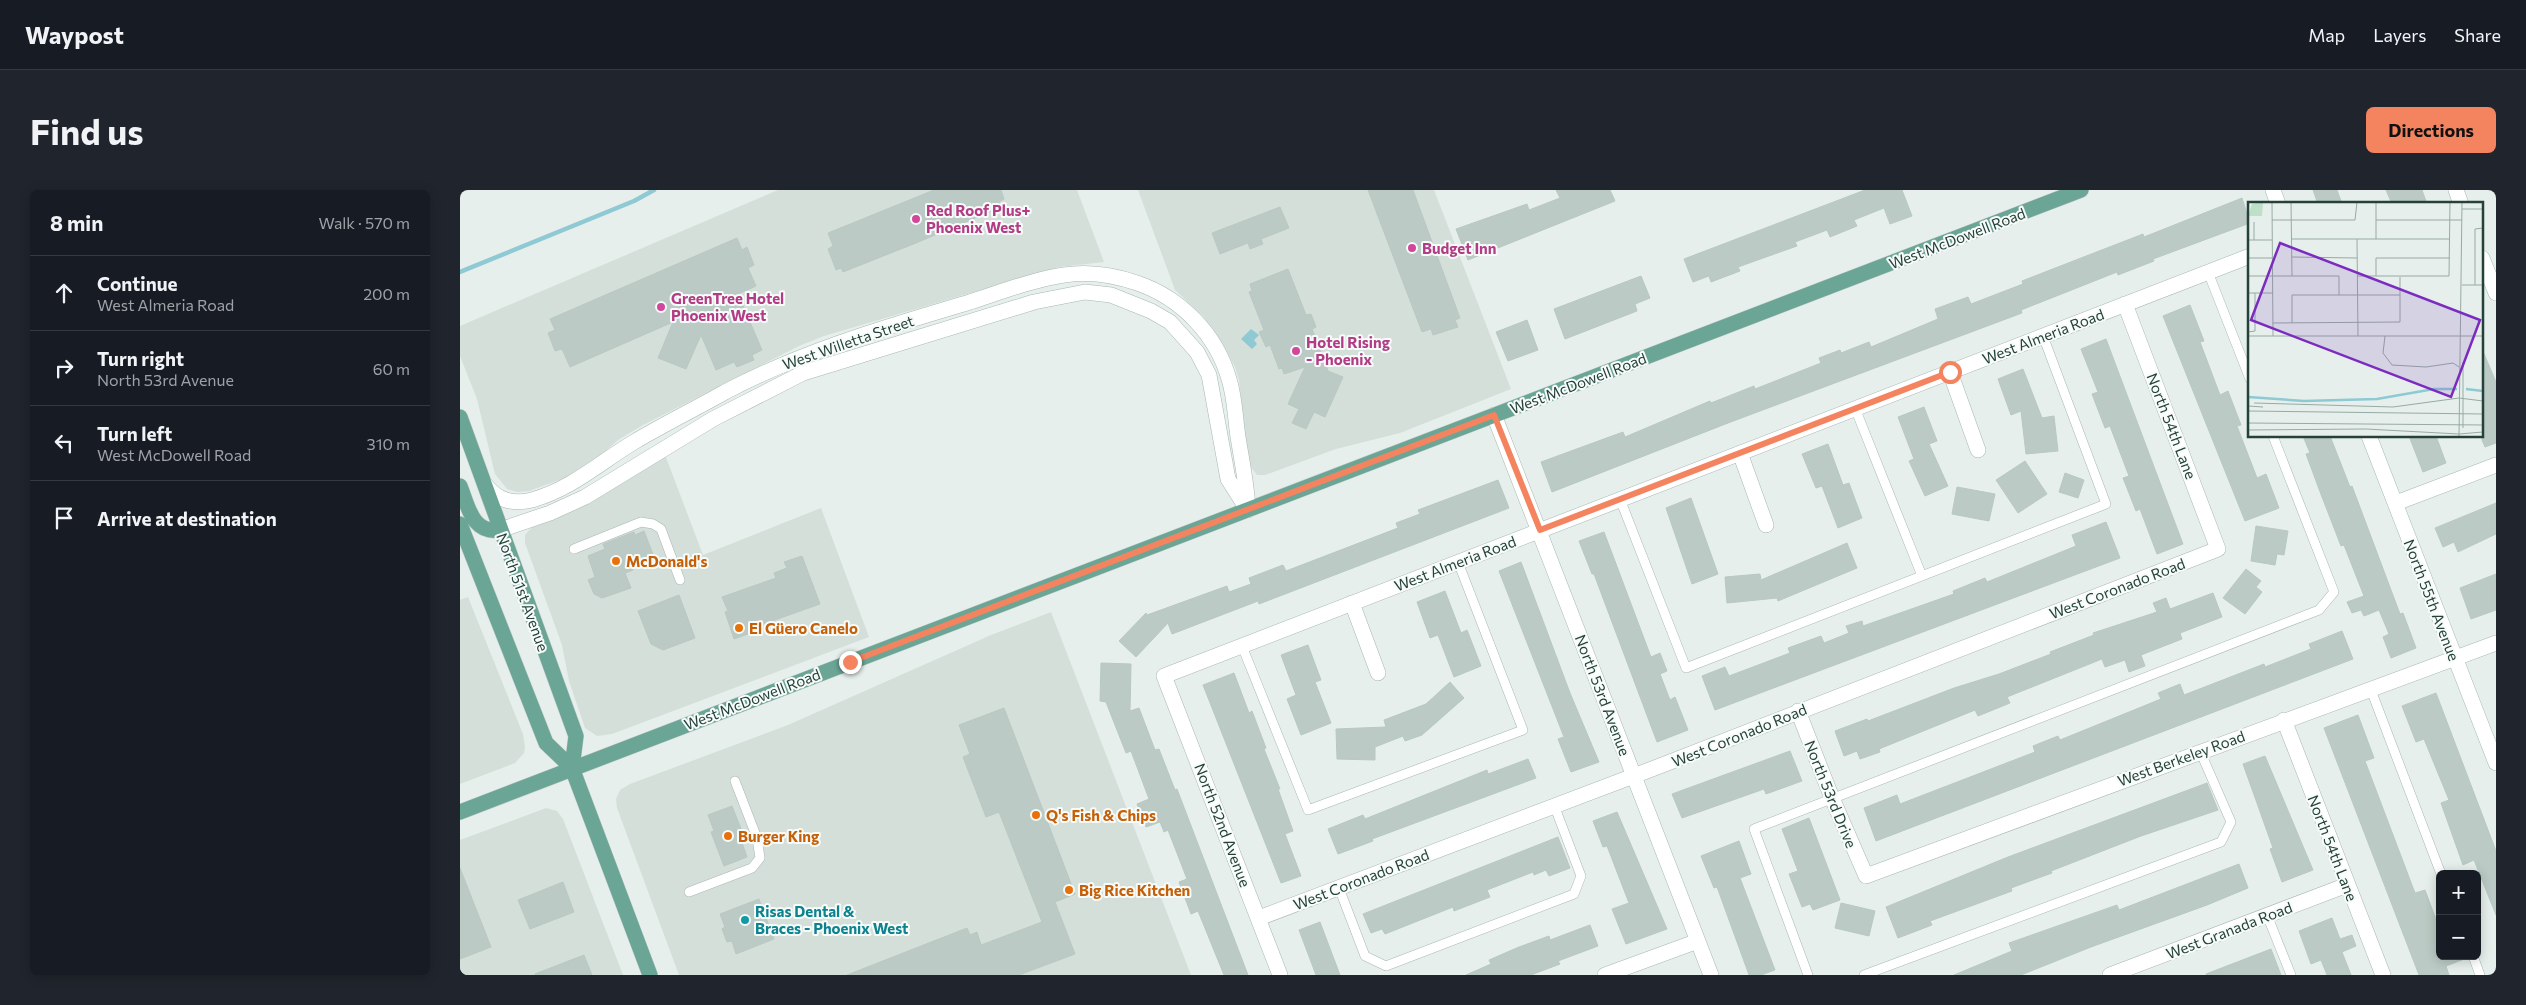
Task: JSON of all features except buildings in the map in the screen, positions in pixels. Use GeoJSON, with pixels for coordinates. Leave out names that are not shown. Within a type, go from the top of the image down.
{"type":"FeatureCollection","features":[{"type":"Feature","properties":{"kind":"main road","name":"West McDowell Road"},"geometry":{"type":"LineString","coordinates":[[460,812],[2081,190]]}},
{"type":"Feature","properties":{"kind":"main road","name":"North 51st Avenue"},"geometry":{"type":"LineString","coordinates":[[460,417],[576,736],[572,768]]}},
{"type":"Feature","properties":{"kind":"main road"},"geometry":{"type":"LineString","coordinates":[[460,486],[474,521],[485,529],[500,530]]}},
{"type":"Feature","properties":{"kind":"main road","name":"North 51st Avenue"},"geometry":{"type":"LineString","coordinates":[[460,524],[546,743],[572,768],[650,975]]}},
{"type":"Feature","properties":{"kind":"street"},"geometry":{"type":"LineString","coordinates":[[2273,190],[2277,202]]}},
{"type":"Feature","properties":{"kind":"street"},"geometry":{"type":"LineString","coordinates":[[2456,190],[2460,202]]}},
{"type":"Feature","properties":{"kind":"street","name":"West Almeria Road"},"geometry":{"type":"LineString","coordinates":[[1164,676],[2248,257]]}},
{"type":"Feature","properties":{"kind":"street"},"geometry":{"type":"LineString","coordinates":[[2484,263],[2496,293]]}},
{"type":"Feature","properties":{"kind":"street","name":"West Willetta Street"},"geometry":{"type":"LineString","coordinates":[[483,482],[496,497],[503,500],[529,500],[548,494],[582,478],[633,443],[781,364],[844,340],[1065,275],[1093,274],[1120,278],[1165,295],[1192,315],[1212,343],[1229,377],[1246,478],[1248,510]]}},
{"type":"Feature","properties":{"kind":"street","name":"West Willetta Street"},"geometry":{"type":"LineString","coordinates":[[500,530],[550,513],[590,494],[705,424],[757,395],[803,374],[854,356],[1034,302],[1085,292],[1111,295],[1135,303],[1170,322],[1197,352],[1209,375],[1228,479],[1248,510]]}},
{"type":"Feature","properties":{"kind":"street","name":"North 54th Lane"},"geometry":{"type":"LineString","coordinates":[[2125,304],[2218,549]]}},
{"type":"Feature","properties":{"kind":"street"},"geometry":{"type":"LineString","coordinates":[[1950,372],[1978,450]]}},
{"type":"Feature","properties":{"kind":"street","name":"North 53rd Avenue"},"geometry":{"type":"LineString","coordinates":[[1494,415],[1711,975]]}},
{"type":"Feature","properties":{"kind":"street","name":"North 55th Avenue"},"geometry":{"type":"LineString","coordinates":[[2370,438],[2496,763]]}},
{"type":"Feature","properties":{"kind":"street"},"geometry":{"type":"LineString","coordinates":[[1740,453],[1766,525]]}},
{"type":"Feature","properties":{"kind":"street"},"geometry":{"type":"LineString","coordinates":[[2396,503],[2496,465]]}},
{"type":"Feature","properties":{"kind":"street","name":"West Coronado Road"},"geometry":{"type":"LineString","coordinates":[[1259,918],[1634,776],[2218,549]]}},
{"type":"Feature","properties":{"kind":"street"},"geometry":{"type":"LineString","coordinates":[[1352,603],[1378,673]]}},
{"type":"Feature","properties":{"kind":"street","name":"West Berkeley Road"},"geometry":{"type":"LineString","coordinates":[[1866,876],[2496,643]]}},
{"type":"Feature","properties":{"kind":"street","name":"North 52nd Avenue"},"geometry":{"type":"LineString","coordinates":[[1164,676],[1280,975]]}},
{"type":"Feature","properties":{"kind":"street","name":"North 53rd Drive"},"geometry":{"type":"LineString","coordinates":[[1798,711],[1832,798],[1866,876]]}},
{"type":"Feature","properties":{"kind":"street","name":"North 54th Lane"},"geometry":{"type":"LineString","coordinates":[[2284,720],[2382,975]]}},
{"type":"Feature","properties":{"kind":"street","name":"West Granada Road"},"geometry":{"type":"LineString","coordinates":[[2110,975],[2347,885]]}},
{"type":"Feature","properties":{"kind":"street"},"geometry":{"type":"LineString","coordinates":[[1614,973],[1698,941]]}},
{"type":"Feature","properties":{"kind":"lane"},"geometry":{"type":"LineString","coordinates":[[2208,272],[2248,373]]}},
{"type":"Feature","properties":{"kind":"lane"},"geometry":{"type":"LineString","coordinates":[[1620,499],[1686,668],[2106,504],[2043,336]]}},
{"type":"Feature","properties":{"kind":"lane"},"geometry":{"type":"LineString","coordinates":[[1855,408],[1922,576]]}},
{"type":"Feature","properties":{"kind":"lane"},"geometry":{"type":"LineString","coordinates":[[1808,975],[1754,829],[2319,610],[2334,592],[2273,438]]}},
{"type":"Feature","properties":{"kind":"lane"},"geometry":{"type":"LineString","coordinates":[[574,549],[641,522],[648,522],[661,529],[680,580]]}},
{"type":"Feature","properties":{"kind":"lane"},"geometry":{"type":"LineString","coordinates":[[1242,646],[1308,810],[1523,730],[1458,562]]}},
{"type":"Feature","properties":{"kind":"lane"},"geometry":{"type":"LineString","coordinates":[[2371,690],[2439,870]]}},
{"type":"Feature","properties":{"kind":"lane"},"geometry":{"type":"LineString","coordinates":[[1864,975],[2221,842],[2232,822],[2200,751]]}},
{"type":"Feature","properties":{"kind":"lane"},"geometry":{"type":"LineString","coordinates":[[689,892],[752,868],[760,858],[757,838],[735,781]]}},
{"type":"Feature","properties":{"kind":"lane"},"geometry":{"type":"LineString","coordinates":[[1339,888],[1365,956],[1386,966],[1574,894],[1581,876],[1554,805]]}},
{"type":"Feature","properties":{"kind":"lane"},"geometry":{"type":"LineString","coordinates":[[2267,915],[2291,975]]}},
{"type":"Feature","properties":{"kind":"lane"},"geometry":{"type":"LineString","coordinates":[[2474,960],[2480,975]]}},
{"type":"Feature","properties":{"kind":"shaded area"},"geometry":{"type":"Polygon","coordinates":[[[778,190],[1077,190],[1104,262],[1059,267],[824,336],[799,346],[643,425],[618,440],[601,455],[570,476],[529,491],[517,492],[507,489],[495,474],[477,399],[460,356],[460,326],[778,190]]]}},
{"type":"Feature","properties":{"kind":"shaded area"},"geometry":{"type":"Polygon","coordinates":[[[1138,190],[1434,190],[1511,389],[1400,433],[1336,449],[1265,475],[1257,475],[1248,463],[1239,380],[1235,367],[1203,316],[1175,290],[1138,190]]]}},
{"type":"Feature","properties":{"kind":"shaded area"},"geometry":{"type":"Polygon","coordinates":[[[664,452],[703,555],[821,508],[869,637],[612,734],[597,736],[585,728],[569,681],[562,645],[525,543],[525,535],[532,527],[603,495],[664,452]]]}},
{"type":"Feature","properties":{"kind":"shaded area"},"geometry":{"type":"Polygon","coordinates":[[[468,597],[523,734],[525,747],[524,753],[515,763],[460,784],[460,600],[468,597]]]}},
{"type":"Feature","properties":{"kind":"shaded area"},"geometry":{"type":"Polygon","coordinates":[[[1051,612],[1191,975],[679,975],[617,808],[616,799],[620,790],[630,784],[788,725],[991,635],[1051,612]]]}},
{"type":"Feature","properties":{"kind":"shaded area"},"geometry":{"type":"Polygon","coordinates":[[[546,808],[557,811],[563,819],[623,975],[460,975],[460,840],[546,808]]]}},
{"type":"Feature","properties":{"kind":"water"},"geometry":{"type":"Polygon","coordinates":[[[1251,329],[1259,335],[1254,340],[1257,344],[1252,349],[1241,339],[1251,329]]]}},
{"type":"Feature","properties":{"kind":"waterway"},"geometry":{"type":"LineString","coordinates":[[460,272],[634,201],[654,190]]}},
{"type":"Feature","properties":{"kind":"place","name":"Red Roof Plus+ Phoenix West"},"geometry":{"type":"Point","coordinates":[916,219]}},
{"type":"Feature","properties":{"kind":"place","name":"Budget Inn"},"geometry":{"type":"Point","coordinates":[1412,248]}},
{"type":"Feature","properties":{"kind":"place","name":"GreenTree Hotel Phoenix West"},"geometry":{"type":"Point","coordinates":[661,307]}},
{"type":"Feature","properties":{"kind":"place","name":"Hotel Rising - Phoenix"},"geometry":{"type":"Point","coordinates":[1296,351]}},
{"type":"Feature","properties":{"kind":"place","name":"McDonald's"},"geometry":{"type":"Point","coordinates":[616,561]}},
{"type":"Feature","properties":{"kind":"place","name":"El Güero Canelo"},"geometry":{"type":"Point","coordinates":[739,628]}},
{"type":"Feature","properties":{"kind":"place","name":"Q's Fish & Chips"},"geometry":{"type":"Point","coordinates":[1036,815]}},
{"type":"Feature","properties":{"kind":"place","name":"Burger King"},"geometry":{"type":"Point","coordinates":[728,836]}},
{"type":"Feature","properties":{"kind":"place","name":"Big Rice Kitchen"},"geometry":{"type":"Point","coordinates":[1069,890]}},
{"type":"Feature","properties":{"kind":"place","name":"Risas Dental & Braces - Phoenix West"},"geometry":{"type":"Point","coordinates":[745,920]}},
{"type":"Feature","properties":{"kind":"route"},"geometry":{"type":"LineString","coordinates":[[850,662],[1494,415],[1540,530],[1950,372]]}}]}
